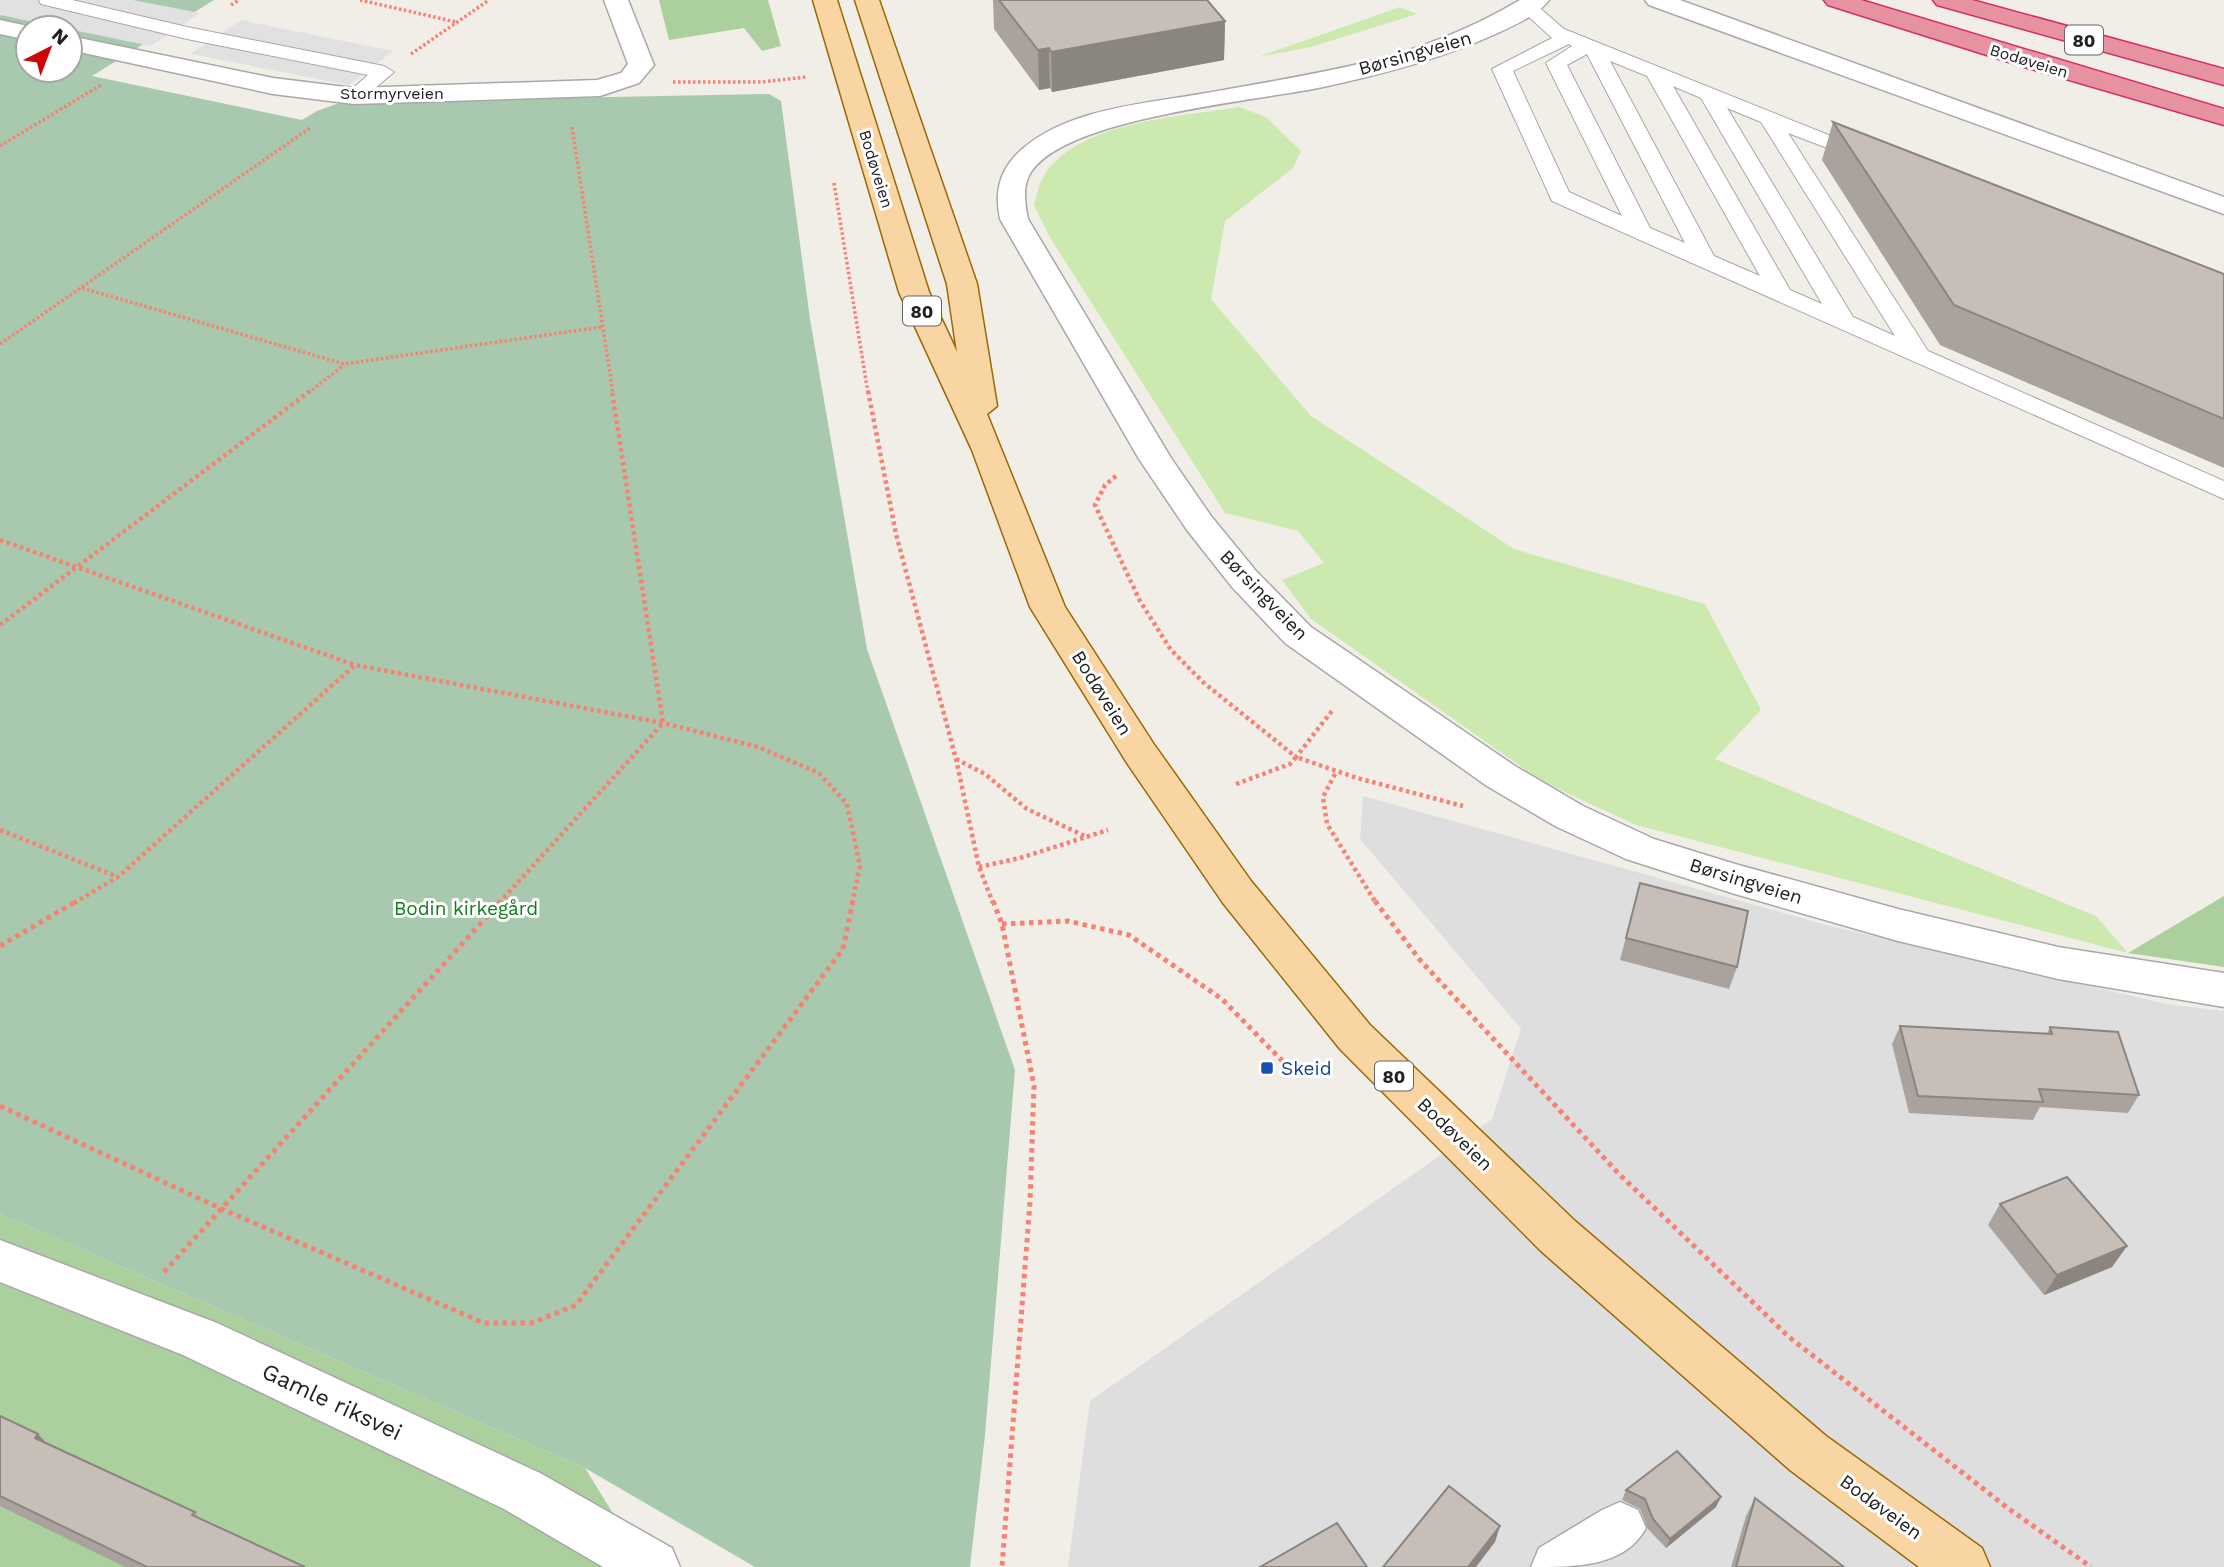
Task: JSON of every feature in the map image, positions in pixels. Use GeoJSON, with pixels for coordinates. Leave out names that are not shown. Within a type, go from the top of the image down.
{"type":"FeatureCollection","features":[{"type":"Feature","properties":{"kind":"highway","name":"Bodøveien"},"geometry":{"type":"LineString","coordinates":[[1836,0],[2037,64],[2224,117]]}},
{"type":"Feature","properties":{"kind":"highway","name":"Bodøveien"},"geometry":{"type":"LineString","coordinates":[[1945,0],[2224,77]]}},
{"type":"Feature","properties":{"kind":"main road","name":"Bodøveien"},"geometry":{"type":"LineString","coordinates":[[825,0],[914,292],[988,450],[1048,607],[1140,753],[1237,891],[1355,1037],[1558,1236],[1808,1453],[1963,1567]]}},
{"type":"Feature","properties":{"kind":"main road","name":"Bodøveien"},"geometry":{"type":"LineString","coordinates":[[867,0],[962,284],[988,450]]}},
{"type":"Feature","properties":{"kind":"street"},"geometry":{"type":"LineString","coordinates":[[616,0],[641,59],[638,72],[630,78]]}},
{"type":"Feature","properties":{"kind":"street"},"geometry":{"type":"LineString","coordinates":[[1657,0],[2224,206]]}},
{"type":"Feature","properties":{"kind":"street","name":"Børsingveien"},"geometry":{"type":"LineString","coordinates":[[1532,4],[1471,38],[1356,71],[1097,122],[1045,146],[1014,176],[1009,197],[1014,219],[1155,459],[1199,523],[1244,579],[1298,635],[1501,776],[1569,816],[1640,849],[1898,925],[2058,963],[2224,990]]}},
{"type":"Feature","properties":{"kind":"street","name":"Stormyrveien"},"geometry":{"type":"LineString","coordinates":[[84,46],[273,86],[354,96],[600,88],[630,78]]}},
{"type":"Feature","properties":{"kind":"street","name":"Gamle riksvei"},"geometry":{"type":"LineString","coordinates":[[0,1261],[200,1339],[522,1491],[653,1567]]}},
{"type":"Feature","properties":{"kind":"street"},"geometry":{"type":"LineString","coordinates":[[1558,1567],[1620,1528]]}},
{"type":"Feature","properties":{"kind":"lane"},"geometry":{"type":"LineString","coordinates":[[48,0],[187,33],[384,72]]}},
{"type":"Feature","properties":{"kind":"lane"},"geometry":{"type":"LineString","coordinates":[[1532,4],[1558,33],[1882,163]]}},
{"type":"Feature","properties":{"kind":"lane"},"geometry":{"type":"LineString","coordinates":[[1584,43],[1556,63],[1641,232]]}},
{"type":"Feature","properties":{"kind":"lane"},"geometry":{"type":"LineString","coordinates":[[1584,43],[1502,69],[1560,196],[2224,491]]}},
{"type":"Feature","properties":{"kind":"lane"},"geometry":{"type":"LineString","coordinates":[[1584,43],[1705,260]]}},
{"type":"Feature","properties":{"kind":"lane"},"geometry":{"type":"LineString","coordinates":[[1654,71],[1781,294]]}},
{"type":"Feature","properties":{"kind":"lane"},"geometry":{"type":"LineString","coordinates":[[354,96],[384,72]]}},
{"type":"Feature","properties":{"kind":"lane"},"geometry":{"type":"LineString","coordinates":[[1708,93],[1843,322]]}},
{"type":"Feature","properties":{"kind":"lane"},"geometry":{"type":"LineString","coordinates":[[1768,117],[1919,355]]}},
{"type":"Feature","properties":{"kind":"path"},"geometry":{"type":"LineString","coordinates":[[360,0],[457,22]]}},
{"type":"Feature","properties":{"kind":"path"},"geometry":{"type":"LineString","coordinates":[[384,72],[489,0]]}},
{"type":"Feature","properties":{"kind":"path"},"geometry":{"type":"LineString","coordinates":[[0,146],[145,59]]}},
{"type":"Feature","properties":{"kind":"path"},"geometry":{"type":"LineString","coordinates":[[803,64],[810,90]]}},
{"type":"Feature","properties":{"kind":"path"},"geometry":{"type":"LineString","coordinates":[[630,78],[762,82],[806,77]]}},
{"type":"Feature","properties":{"kind":"path"},"geometry":{"type":"LineString","coordinates":[[0,344],[354,96]]}},
{"type":"Feature","properties":{"kind":"path"},"geometry":{"type":"LineString","coordinates":[[567,124],[574,128],[663,723]]}},
{"type":"Feature","properties":{"kind":"path"},"geometry":{"type":"LineString","coordinates":[[833,179],[857,335],[897,534],[956,760],[979,867],[1002,924],[1034,1086],[1030,1202],[1002,1567]]}},
{"type":"Feature","properties":{"kind":"path"},"geometry":{"type":"LineString","coordinates":[[82,288],[344,364],[602,327]]}},
{"type":"Feature","properties":{"kind":"path"},"geometry":{"type":"LineString","coordinates":[[0,625],[344,364]]}},
{"type":"Feature","properties":{"kind":"path"},"geometry":{"type":"LineString","coordinates":[[1155,459],[1121,472],[1105,485],[1095,505],[1156,630],[1171,648],[1200,680],[1296,757],[1335,774],[1369,779],[1465,807]]}},
{"type":"Feature","properties":{"kind":"path"},"geometry":{"type":"LineString","coordinates":[[0,540],[78,565],[355,665],[663,723],[758,747],[819,773],[847,804],[860,866],[843,949],[576,1305],[533,1323],[485,1323],[223,1210],[0,1106]]}},
{"type":"Feature","properties":{"kind":"path"},"geometry":{"type":"LineString","coordinates":[[0,946],[118,877],[355,665]]}},
{"type":"Feature","properties":{"kind":"path"},"geometry":{"type":"LineString","coordinates":[[1236,785],[1290,764],[1337,701],[1345,668]]}},
{"type":"Feature","properties":{"kind":"path"},"geometry":{"type":"LineString","coordinates":[[127,1311],[223,1210],[663,723]]}},
{"type":"Feature","properties":{"kind":"path"},"geometry":{"type":"LineString","coordinates":[[956,760],[976,764],[1009,794],[1045,819],[1087,837]]}},
{"type":"Feature","properties":{"kind":"path"},"geometry":{"type":"LineString","coordinates":[[1335,774],[1322,797],[1327,824],[1378,906],[1420,960],[1619,1174],[1789,1337],[2009,1509],[2091,1567]]}},
{"type":"Feature","properties":{"kind":"path"},"geometry":{"type":"LineString","coordinates":[[0,830],[118,877]]}},
{"type":"Feature","properties":{"kind":"path"},"geometry":{"type":"LineString","coordinates":[[979,867],[1020,858],[1108,830]]}},
{"type":"Feature","properties":{"kind":"path"},"geometry":{"type":"LineString","coordinates":[[1002,924],[1068,921],[1129,934],[1222,999],[1298,1077]]}},
{"type":"Feature","properties":{"kind":"shaded area"},"geometry":{"type":"Polygon","coordinates":[[[0,0],[133,0],[200,13],[151,46],[84,32],[84,14],[14,14],[14,18],[0,15],[0,0]]]}},
{"type":"Feature","properties":{"kind":"shaded area"},"geometry":{"type":"Polygon","coordinates":[[[241,20],[393,51],[349,85],[190,54],[241,20]]]}},
{"type":"Feature","properties":{"kind":"shaded area"},"geometry":{"type":"Polygon","coordinates":[[[1363,796],[1834,927],[2167,1004],[2224,1011],[2224,1567],[1068,1567],[1090,1401],[1492,1119],[1521,1029],[1360,839],[1363,796]]]}},
{"type":"Feature","properties":{"kind":"green space","name":"Bodin kirkegård"},"geometry":{"type":"Polygon","coordinates":[[[0,0],[214,0],[92,76],[302,120],[342,102],[769,94],[781,101],[810,319],[867,649],[1015,1070],[985,1435],[970,1567],[755,1567],[585,1468],[0,1214],[0,0]]]}},
{"type":"Feature","properties":{"kind":"green space"},"geometry":{"type":"Polygon","coordinates":[[[659,0],[768,0],[781,46],[762,51],[744,28],[669,40],[659,0]]]}},
{"type":"Feature","properties":{"kind":"green space"},"geometry":{"type":"Polygon","coordinates":[[[1400,7],[1417,14],[1311,47],[1258,57],[1400,7]]]}},
{"type":"Feature","properties":{"kind":"green space"},"geometry":{"type":"Polygon","coordinates":[[[1239,107],[1266,117],[1301,151],[1293,168],[1225,221],[1211,299],[1311,416],[1514,549],[1705,604],[1761,710],[1715,759],[2096,916],[2128,953],[1636,825],[1543,782],[1311,619],[1282,580],[1324,563],[1298,531],[1225,513],[1051,239],[1034,205],[1042,179],[1057,160],[1078,145],[1103,133],[1159,119],[1239,107]]]}},
{"type":"Feature","properties":{"kind":"green space"},"geometry":{"type":"Polygon","coordinates":[[[2224,896],[2224,967],[2128,953],[2224,896]]]}},
{"type":"Feature","properties":{"kind":"green space"},"geometry":{"type":"Polygon","coordinates":[[[0,1214],[585,1468],[646,1567],[0,1567],[0,1214]]]}},
{"type":"Feature","properties":{"kind":"building"},"geometry":{"type":"Polygon","coordinates":[[[999,0],[1207,0],[1225,21],[1051,52],[1049,48],[1038,50],[999,0]]]}},
{"type":"Feature","properties":{"kind":"building"},"geometry":{"type":"Polygon","coordinates":[[[1833,122],[2224,274],[2224,419],[1954,305],[1833,122]]]}},
{"type":"Feature","properties":{"kind":"building"},"geometry":{"type":"Polygon","coordinates":[[[1640,883],[1748,911],[1737,967],[1626,938],[1640,883]]]}},
{"type":"Feature","properties":{"kind":"building"},"geometry":{"type":"Polygon","coordinates":[[[1900,1026],[2052,1034],[2050,1027],[2118,1032],[2139,1095],[2039,1089],[2043,1102],[1918,1096],[1900,1026]]]}},
{"type":"Feature","properties":{"kind":"building"},"geometry":{"type":"Polygon","coordinates":[[[2067,1177],[2127,1246],[2057,1275],[2000,1204],[2067,1177]]]}},
{"type":"Feature","properties":{"kind":"building"},"geometry":{"type":"Polygon","coordinates":[[[0,1416],[38,1434],[35,1438],[195,1512],[192,1515],[305,1567],[147,1567],[0,1496],[0,1416]]]}},
{"type":"Feature","properties":{"kind":"building"},"geometry":{"type":"Polygon","coordinates":[[[1677,1451],[1721,1497],[1670,1539],[1653,1519],[1645,1499],[1626,1490],[1677,1451]]]}},
{"type":"Feature","properties":{"kind":"building"},"geometry":{"type":"Polygon","coordinates":[[[1449,1486],[1500,1526],[1468,1567],[1383,1567],[1449,1486]]]}},
{"type":"Feature","properties":{"kind":"building"},"geometry":{"type":"Polygon","coordinates":[[[1755,1498],[1844,1567],[1736,1567],[1755,1498]]]}},
{"type":"Feature","properties":{"kind":"building"},"geometry":{"type":"Polygon","coordinates":[[[1337,1523],[1367,1567],[1260,1567],[1337,1523]]]}},
{"type":"Feature","properties":{"kind":"place","name":"Skeid"},"geometry":{"type":"Point","coordinates":[1267,1068]}}]}
